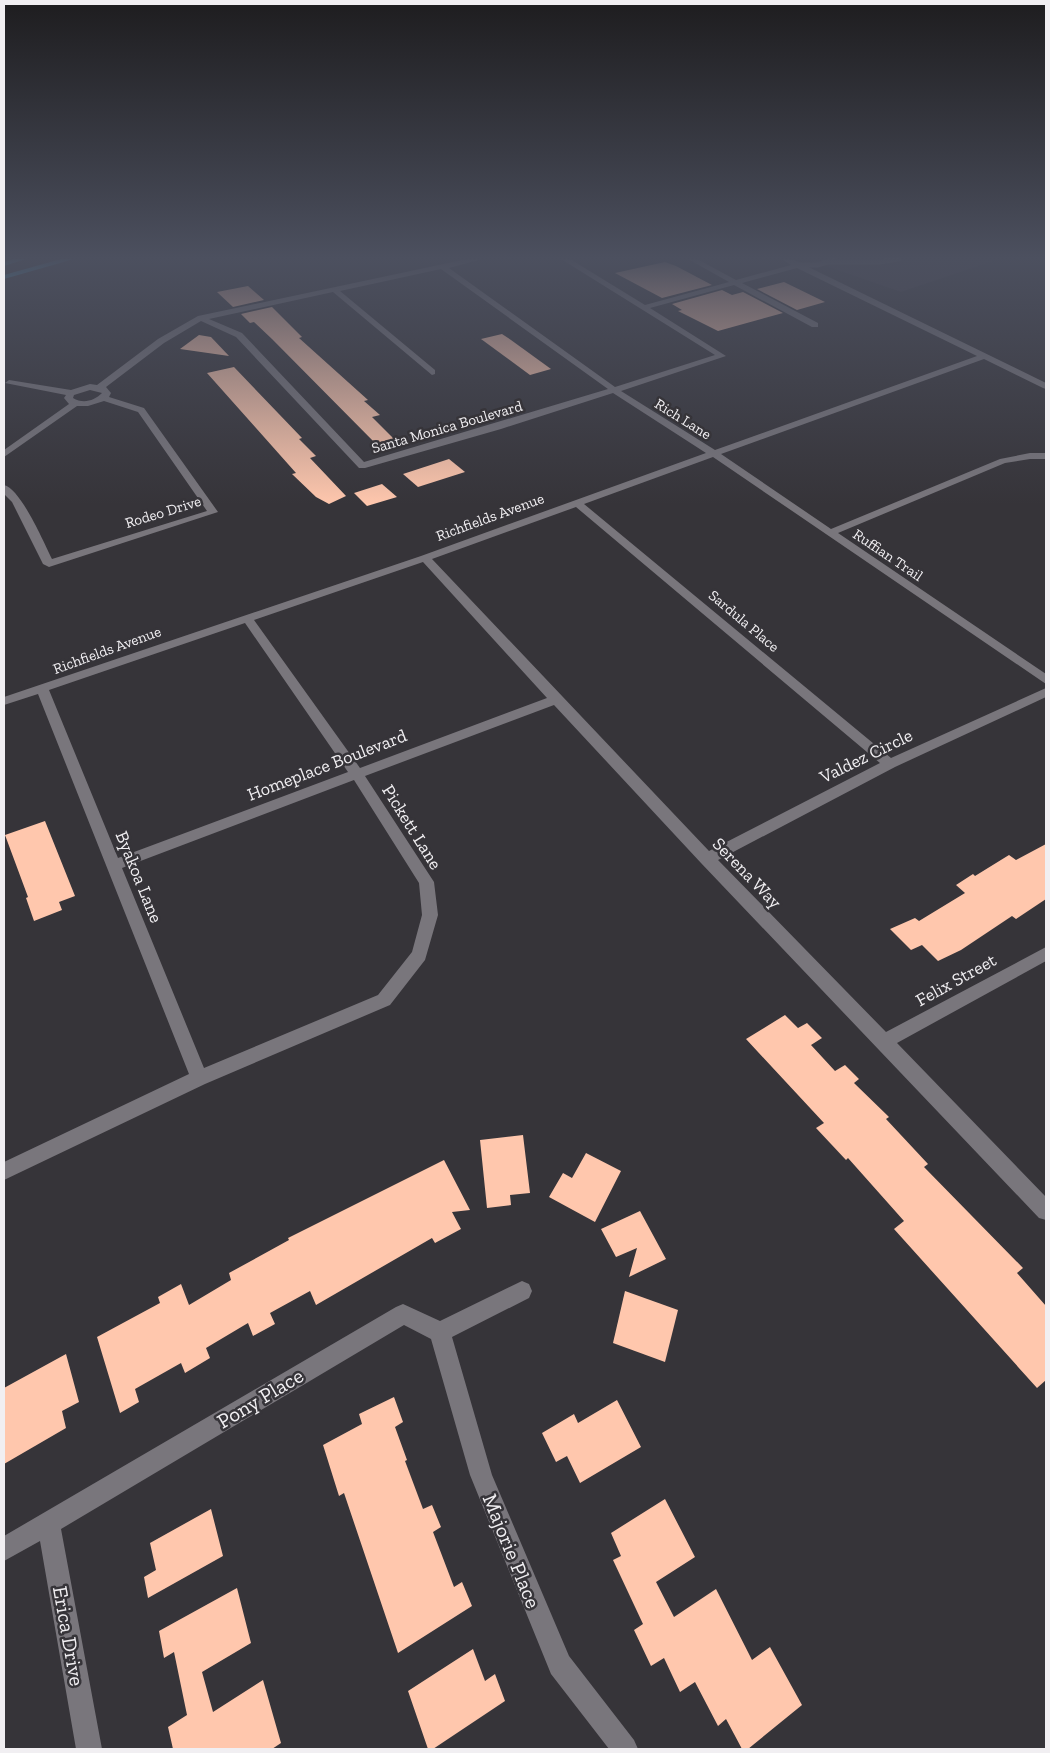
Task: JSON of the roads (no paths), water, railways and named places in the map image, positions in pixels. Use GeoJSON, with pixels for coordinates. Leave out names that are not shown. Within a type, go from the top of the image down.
{"type":"FeatureCollection","features":[{"type":"Feature","properties":{"kind":"street"},"geometry":{"type":"LineString","coordinates":[[8,383],[71,393],[84,388],[100,387],[161,341]]}},
{"type":"Feature","properties":{"kind":"street","name":"Santa Monica Boulevard"},"geometry":{"type":"LineString","coordinates":[[244,341],[362,466],[498,428],[722,356],[697,341]]}},
{"type":"Feature","properties":{"kind":"street"},"geometry":{"type":"LineString","coordinates":[[395,341],[432,372]]}},
{"type":"Feature","properties":{"kind":"street","name":"Rich Lane"},"geometry":{"type":"LineString","coordinates":[[546,341],[614,390],[714,454]]}},
{"type":"Feature","properties":{"kind":"street"},"geometry":{"type":"LineString","coordinates":[[953,341],[1046,386]]}},
{"type":"Feature","properties":{"kind":"street","name":"Richfields Avenue"},"geometry":{"type":"LineString","coordinates":[[4,701],[43,690],[246,617],[425,558],[984,356]]}},
{"type":"Feature","properties":{"kind":"street"},"geometry":{"type":"LineString","coordinates":[[71,393],[68,398],[76,403],[88,404],[103,398],[107,393],[100,387]]}},
{"type":"Feature","properties":{"kind":"street","name":"Rodeo Drive"},"geometry":{"type":"LineString","coordinates":[[4,488],[16,501],[49,564],[213,512],[141,410],[103,398]]}},
{"type":"Feature","properties":{"kind":"street"},"geometry":{"type":"LineString","coordinates":[[4,454],[76,403]]}},
{"type":"Feature","properties":{"kind":"street","name":"Ruffian Trail"},"geometry":{"type":"LineString","coordinates":[[714,454],[1046,680]]}},
{"type":"Feature","properties":{"kind":"street"},"geometry":{"type":"LineString","coordinates":[[829,533],[1003,461],[1030,456],[1046,456]]}},
{"type":"Feature","properties":{"kind":"street","name":"Sardula Place"},"geometry":{"type":"LineString","coordinates":[[577,503],[890,764]]}},
{"type":"Feature","properties":{"kind":"street","name":"Serena Way"},"geometry":{"type":"LineString","coordinates":[[425,558],[554,700],[706,859],[886,1041],[1046,1211]]}},
{"type":"Feature","properties":{"kind":"street","name":"Pickett Lane"},"geometry":{"type":"LineString","coordinates":[[4,1171],[199,1078],[384,1000],[419,955],[430,915],[426,882],[357,774],[246,617]]}},
{"type":"Feature","properties":{"kind":"street","name":"Byakoa Lane"},"geometry":{"type":"LineString","coordinates":[[43,690],[199,1078]]}},
{"type":"Feature","properties":{"kind":"street","name":"Valdez Circle"},"geometry":{"type":"LineString","coordinates":[[706,859],[890,764],[1046,692]]}},
{"type":"Feature","properties":{"kind":"street","name":"Homeplace Boulevard"},"geometry":{"type":"LineString","coordinates":[[114,865],[554,700]]}},
{"type":"Feature","properties":{"kind":"street","name":"Felix Street"},"geometry":{"type":"LineString","coordinates":[[886,1041],[1046,953]]}},
{"type":"Feature","properties":{"kind":"street"},"geometry":{"type":"LineString","coordinates":[[440,1332],[522,1291]]}},
{"type":"Feature","properties":{"kind":"street","name":"Pony Place"},"geometry":{"type":"LineString","coordinates":[[4,1549],[403,1314],[440,1332]]}},
{"type":"Feature","properties":{"kind":"street","name":"Majorie Place"},"geometry":{"type":"LineString","coordinates":[[440,1332],[481,1475],[560,1665],[626,1749]]}},
{"type":"Feature","properties":{"kind":"street","name":"Erica Drive"},"geometry":{"type":"LineString","coordinates":[[48,1523],[89,1749]]}}]}
